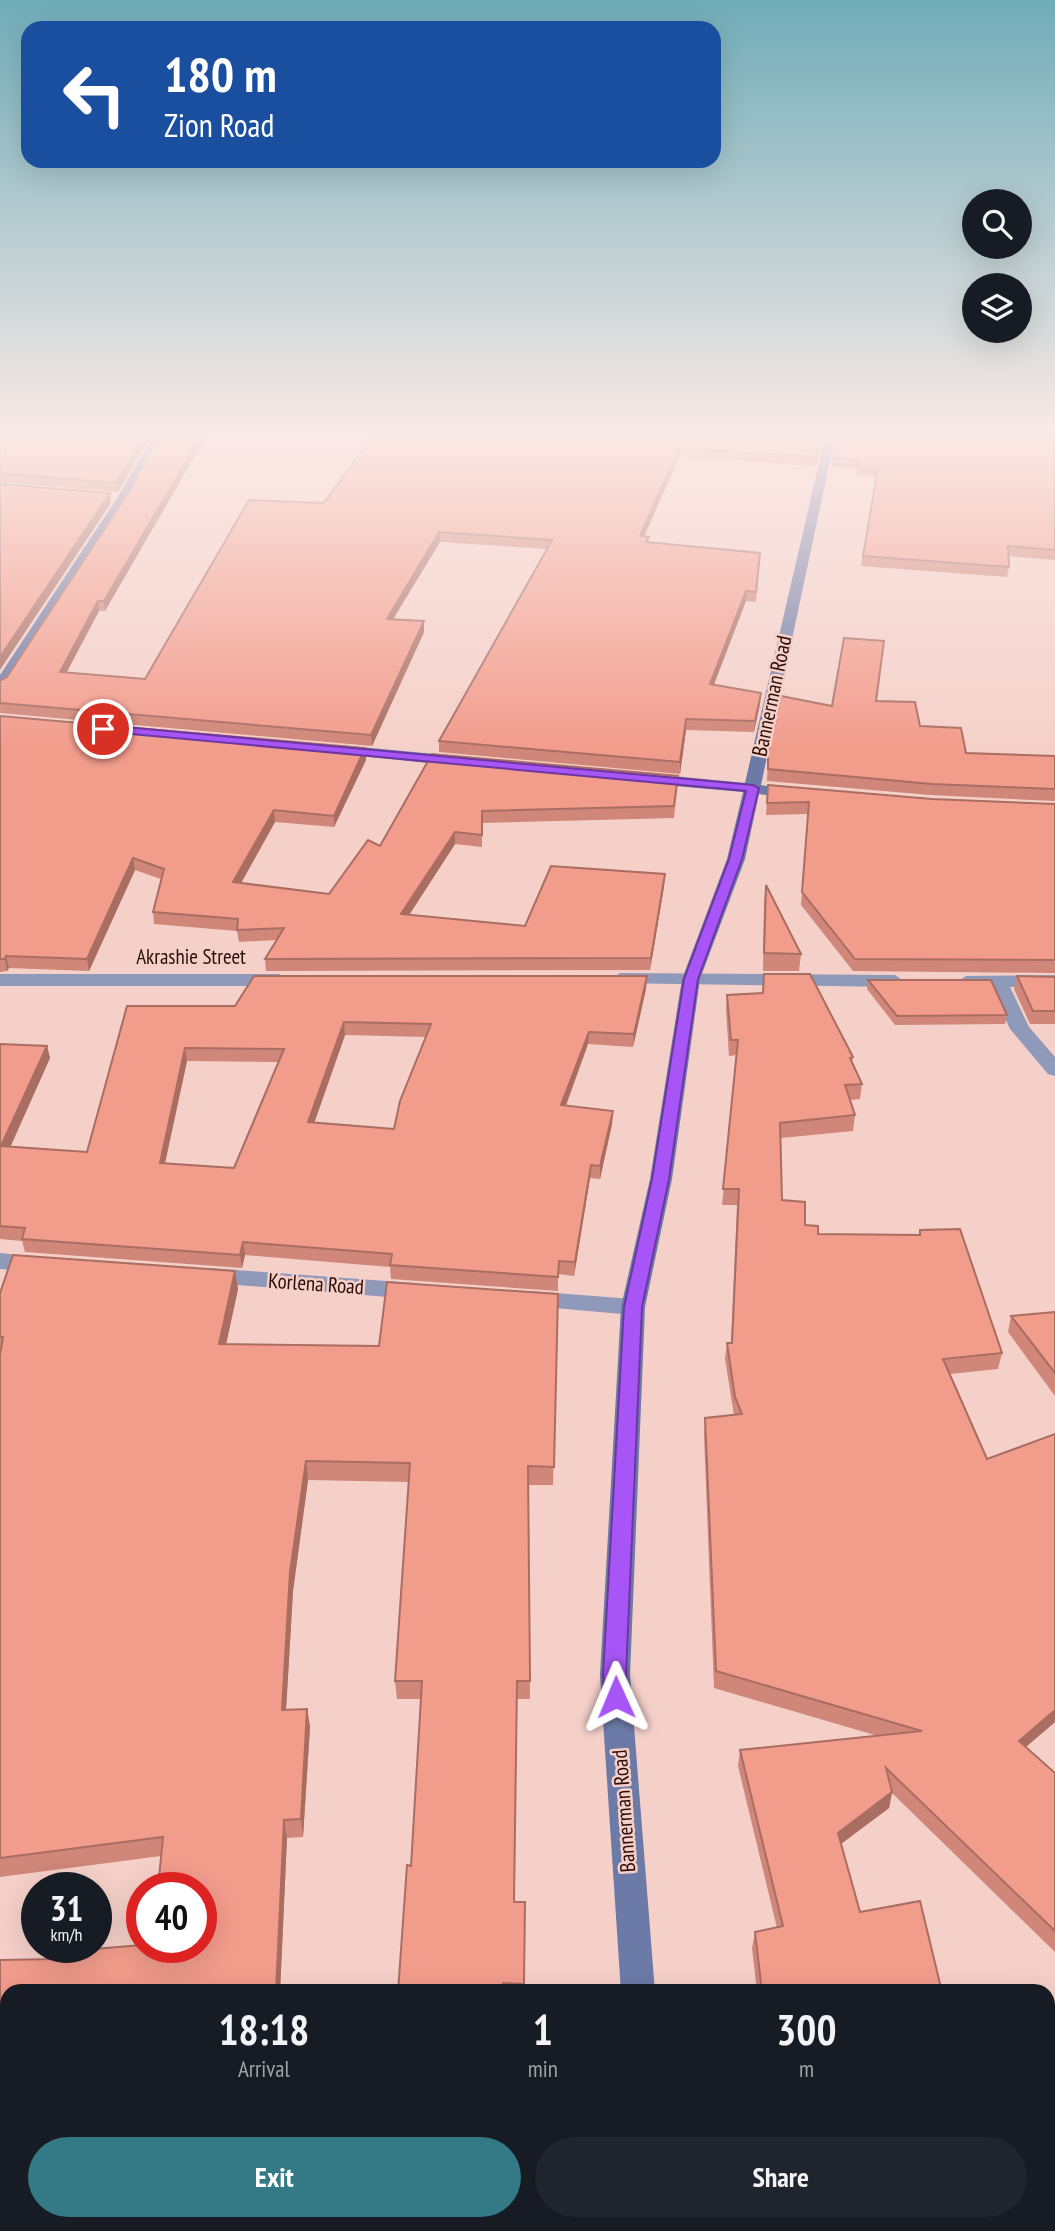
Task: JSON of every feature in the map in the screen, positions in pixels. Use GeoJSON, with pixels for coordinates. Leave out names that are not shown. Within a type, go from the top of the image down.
{"type":"FeatureCollection","features":[{"type":"Feature","properties":{"kind":"street"},"geometry":{"type":"LineString","coordinates":[[0,686],[89,541]]}},
{"type":"Feature","properties":{"kind":"street","name":"Bannerman Road"},"geometry":{"type":"LineString","coordinates":[[637,1984],[614,1675],[633,1307],[661,1179],[691,979],[736,859],[805,541]]}},
{"type":"Feature","properties":{"kind":"street"},"geometry":{"type":"LineString","coordinates":[[327,749],[478,763]]}},
{"type":"Feature","properties":{"kind":"street"},"geometry":{"type":"LineString","coordinates":[[629,777],[780,791]]}},
{"type":"Feature","properties":{"kind":"street","name":"Akrashie Street"},"geometry":{"type":"LineString","coordinates":[[0,980],[304,979]]}},
{"type":"Feature","properties":{"kind":"street"},"geometry":{"type":"LineString","coordinates":[[594,979],[914,981]]}},
{"type":"Feature","properties":{"kind":"street"},"geometry":{"type":"LineString","coordinates":[[942,982],[1055,981]]}},
{"type":"Feature","properties":{"kind":"street"},"geometry":{"type":"LineString","coordinates":[[998,982],[1020,1028],[1055,1070]]}},
{"type":"Feature","properties":{"kind":"street"},"geometry":{"type":"LineString","coordinates":[[0,1261],[69,1266]]}},
{"type":"Feature","properties":{"kind":"street","name":"Korlena Road"},"geometry":{"type":"LineString","coordinates":[[179,1274],[440,1293]]}},
{"type":"Feature","properties":{"kind":"street"},"geometry":{"type":"LineString","coordinates":[[509,1298],[633,1307]]}},
{"type":"Feature","properties":{"kind":"building"},"geometry":{"type":"Polygon","coordinates":[[[0,541],[78,541],[0,657],[0,541]]]}},
{"type":"Feature","properties":{"kind":"building"},"geometry":{"type":"Polygon","coordinates":[[[96,541],[139,541],[104,601],[98,601],[60,672],[145,679],[225,541],[434,541],[387,619],[424,621],[371,735],[0,703],[0,681],[7,677],[96,541]]]}},
{"type":"Feature","properties":{"kind":"building"},"geometry":{"type":"Polygon","coordinates":[[[551,541],[647,541],[760,553],[756,592],[746,591],[710,684],[761,693],[755,721],[686,719],[680,762],[439,741],[551,541]]]}},
{"type":"Feature","properties":{"kind":"building"},"geometry":{"type":"Polygon","coordinates":[[[866,541],[1055,541],[1055,550],[1008,546],[1009,567],[863,556],[866,541]]]}},
{"type":"Feature","properties":{"kind":"building"},"geometry":{"type":"Polygon","coordinates":[[[844,638],[884,641],[876,701],[915,702],[920,726],[961,728],[966,753],[1055,756],[1055,789],[932,784],[768,769],[768,754],[781,696],[832,706],[844,638]]]}},
{"type":"Feature","properties":{"kind":"building"},"geometry":{"type":"Polygon","coordinates":[[[0,716],[365,748],[334,816],[274,810],[233,882],[329,894],[368,840],[380,846],[432,754],[678,776],[674,806],[482,811],[482,835],[455,832],[401,914],[525,926],[551,866],[665,874],[651,958],[265,959],[284,928],[237,930],[238,919],[153,912],[164,869],[133,858],[87,959],[6,956],[5,959],[0,959],[0,716]]]}},
{"type":"Feature","properties":{"kind":"building"},"geometry":{"type":"Polygon","coordinates":[[[768,785],[932,799],[1055,804],[1055,960],[855,959],[802,892],[809,802],[767,803],[768,785]]]}},
{"type":"Feature","properties":{"kind":"building"},"geometry":{"type":"Polygon","coordinates":[[[766,885],[801,954],[764,953],[766,885]]]}},
{"type":"Feature","properties":{"kind":"building"},"geometry":{"type":"Polygon","coordinates":[[[764,974],[810,974],[853,1057],[850,1058],[862,1084],[845,1085],[855,1115],[780,1123],[782,1200],[805,1202],[805,1225],[818,1226],[818,1234],[920,1235],[920,1230],[960,1229],[1002,1353],[943,1359],[987,1459],[1055,1434],[1055,1710],[1019,1741],[1055,1773],[1055,1931],[886,1768],[892,1792],[838,1833],[860,1912],[920,1901],[940,1984],[761,1984],[755,1932],[783,1926],[740,1750],[922,1731],[716,1671],[705,1418],[742,1414],[735,1397],[727,1343],[732,1343],[739,1189],[723,1189],[738,1040],[731,1040],[727,995],[763,993],[764,974]]]}},
{"type":"Feature","properties":{"kind":"building"},"geometry":{"type":"Polygon","coordinates":[[[254,976],[647,976],[634,1034],[589,1032],[561,1105],[613,1111],[600,1166],[591,1165],[575,1262],[559,1261],[558,1277],[390,1265],[392,1254],[243,1242],[240,1255],[22,1239],[25,1228],[0,1226],[0,1044],[47,1046],[1,1146],[87,1152],[127,1006],[235,1006],[254,976]],[[344,1022],[308,1122],[394,1129],[400,1101],[431,1024],[344,1022]],[[185,1048],[160,1163],[234,1168],[284,1049],[185,1048]]]}},
{"type":"Feature","properties":{"kind":"building"},"geometry":{"type":"Polygon","coordinates":[[[1017,976],[1055,977],[1055,1011],[1033,1011],[1017,976]]]}},
{"type":"Feature","properties":{"kind":"building"},"geometry":{"type":"Polygon","coordinates":[[[868,980],[991,980],[1007,1015],[897,1016],[868,980]]]}},
{"type":"Feature","properties":{"kind":"building"},"geometry":{"type":"Polygon","coordinates":[[[13,1255],[235,1271],[219,1344],[379,1346],[387,1282],[558,1294],[554,1467],[528,1466],[530,1681],[517,1681],[514,1902],[525,1902],[524,1984],[399,1984],[407,1865],[411,1866],[422,1681],[395,1681],[410,1463],[306,1461],[290,1572],[282,1710],[307,1709],[301,1819],[284,1820],[276,1984],[0,1984],[0,1960],[21,1960],[21,1963],[112,1963],[112,1947],[126,1946],[126,1963],[217,1963],[217,1872],[160,1872],[163,1837],[0,1858],[0,1355],[3,1337],[0,1337],[0,1293],[13,1255]]]}},
{"type":"Feature","properties":{"kind":"building"},"geometry":{"type":"Polygon","coordinates":[[[1055,1312],[1055,1373],[1011,1316],[1055,1312]]]}},
{"type":"Feature","properties":{"kind":"route"},"geometry":{"type":"LineString","coordinates":[[103,729],[753,788],[736,859],[691,979],[661,1179],[633,1307],[614,1675],[616,1697]]}}]}
